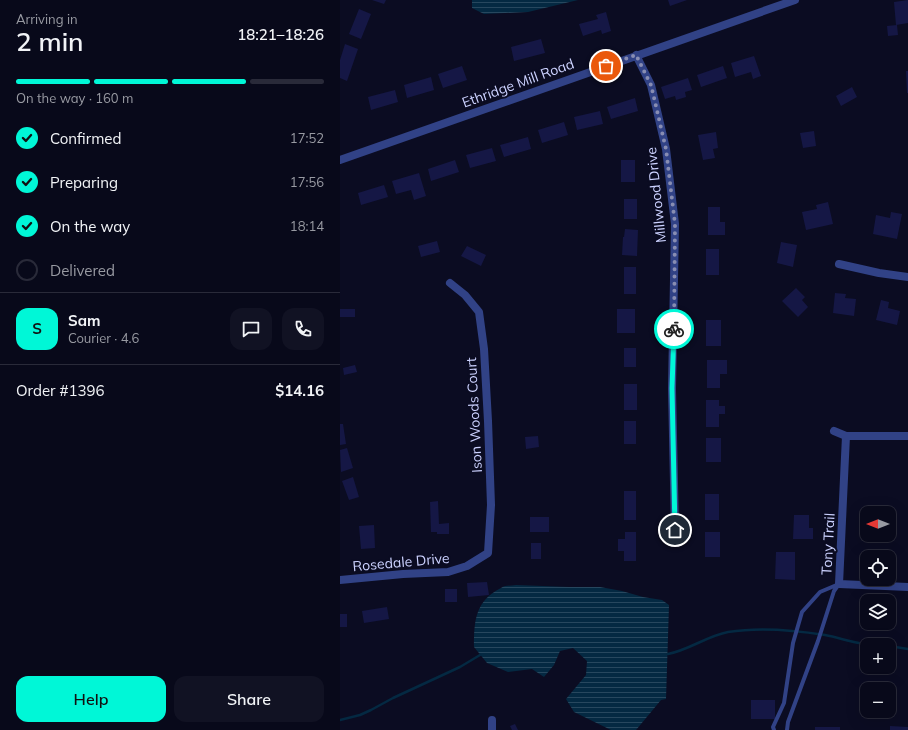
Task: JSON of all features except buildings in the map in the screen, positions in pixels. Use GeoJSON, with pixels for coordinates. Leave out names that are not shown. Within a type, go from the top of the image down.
{"type":"FeatureCollection","features":[{"type":"Feature","properties":{"kind":"street","name":"Ethridge Mill Road"},"geometry":{"type":"LineString","coordinates":[[340,160],[794,0]]}},
{"type":"Feature","properties":{"kind":"street","name":"Millwood Drive"},"geometry":{"type":"LineString","coordinates":[[636,55],[651,85],[666,149],[675,224],[672,388],[675,530]]}},
{"type":"Feature","properties":{"kind":"street"},"geometry":{"type":"LineString","coordinates":[[839,264],[908,277]]}},
{"type":"Feature","properties":{"kind":"street","name":"Ison Woods Court"},"geometry":{"type":"LineString","coordinates":[[450,283],[465,295],[479,312],[484,349],[491,505],[488,553],[484,555]]}},
{"type":"Feature","properties":{"kind":"street"},"geometry":{"type":"LineString","coordinates":[[834,431],[846,436],[908,436]]}},
{"type":"Feature","properties":{"kind":"street","name":"Tony Trail"},"geometry":{"type":"LineString","coordinates":[[846,436],[839,584],[908,587]]}},
{"type":"Feature","properties":{"kind":"street","name":"Rosedale Drive"},"geometry":{"type":"LineString","coordinates":[[340,579],[448,572],[467,566],[484,555]]}},
{"type":"Feature","properties":{"kind":"street"},"geometry":{"type":"LineString","coordinates":[[492,720],[492,730]]}},
{"type":"Feature","properties":{"kind":"lane"},"geometry":{"type":"LineString","coordinates":[[774,730],[773,727],[784,703],[793,642],[802,612],[820,592],[839,584]]}},
{"type":"Feature","properties":{"kind":"lane"},"geometry":{"type":"LineString","coordinates":[[787,730],[788,722],[818,641],[834,591],[839,584]]}},
{"type":"Feature","properties":{"kind":"water"},"geometry":{"type":"Polygon","coordinates":[[[472,0],[578,0],[528,12],[484,14],[472,8],[472,0]]]}},
{"type":"Feature","properties":{"kind":"water"},"geometry":{"type":"Polygon","coordinates":[[[504,586],[600,587],[662,600],[669,605],[666,699],[661,700],[636,730],[611,730],[574,712],[566,699],[586,675],[587,661],[573,648],[560,651],[554,665],[544,677],[532,669],[508,672],[487,663],[474,647],[478,613],[481,606],[492,593],[504,586]]]}},
{"type":"Feature","properties":{"kind":"waterway"},"geometry":{"type":"LineString","coordinates":[[668,654],[720,634],[740,630],[776,630],[813,633],[860,643]]}},
{"type":"Feature","properties":{"kind":"waterway"},"geometry":{"type":"LineString","coordinates":[[896,647],[908,649]]}},
{"type":"Feature","properties":{"kind":"waterway"},"geometry":{"type":"LineString","coordinates":[[340,720],[360,715],[371,710],[393,698],[460,667],[480,655]]}},
{"type":"Feature","properties":{"kind":"way so far"},"geometry":{"type":"LineString","coordinates":[[606,66],[636,55],[651,85],[666,149],[675,224],[674,329]]}},
{"type":"Feature","properties":{"kind":"route"},"geometry":{"type":"LineString","coordinates":[[674,329],[672,388],[675,530]]}}]}
